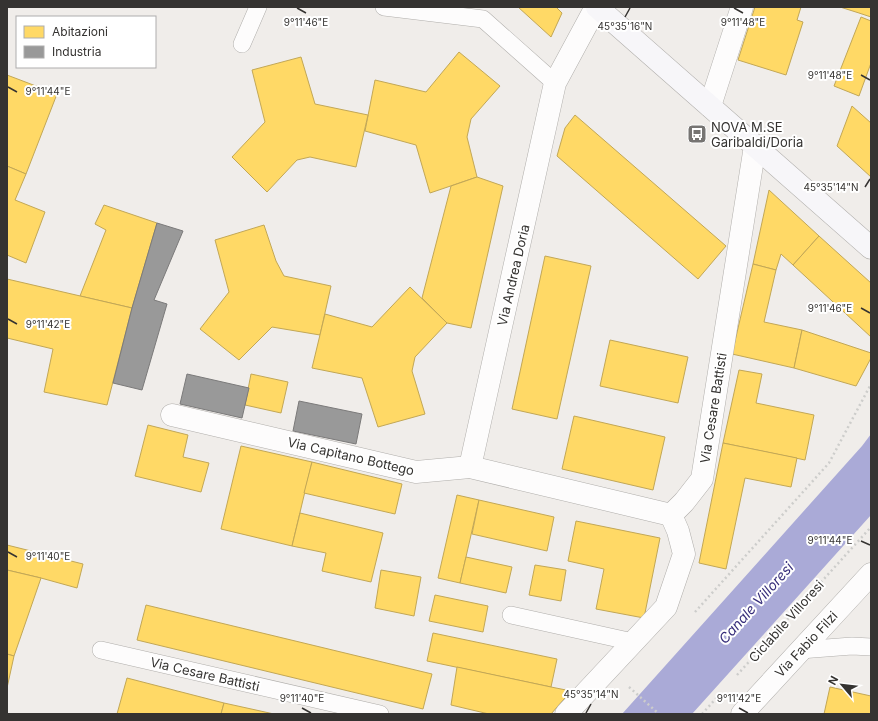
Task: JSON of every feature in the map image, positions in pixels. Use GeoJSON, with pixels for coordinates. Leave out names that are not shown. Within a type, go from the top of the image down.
{"type":"FeatureCollection","features":[{"type":"Feature","properties":{"kind":"main road"},"geometry":{"type":"LineString","coordinates":[[596,7],[871,248]]}},
{"type":"Feature","properties":{"kind":"street","name":"Via Andrea Doria"},"geometry":{"type":"LineString","coordinates":[[470,467],[556,83],[596,7]]}},
{"type":"Feature","properties":{"kind":"street"},"geometry":{"type":"LineString","coordinates":[[710,106],[742,7]]}},
{"type":"Feature","properties":{"kind":"street","name":"Via Cesare Battisti"},"geometry":{"type":"LineString","coordinates":[[671,515],[684,502],[702,479],[755,146]]}},
{"type":"Feature","properties":{"kind":"street","name":"Via Capitano Bottego"},"geometry":{"type":"LineString","coordinates":[[172,415],[416,472],[470,467],[671,515]]}},
{"type":"Feature","properties":{"kind":"street"},"geometry":{"type":"LineString","coordinates":[[566,714],[666,607],[684,554],[678,531],[671,515]]}},
{"type":"Feature","properties":{"kind":"street","name":"Via Fabio Filzi"},"geometry":{"type":"LineString","coordinates":[[742,714],[871,574]]}},
{"type":"Feature","properties":{"kind":"lane"},"geometry":{"type":"LineString","coordinates":[[242,44],[258,7]]}},
{"type":"Feature","properties":{"kind":"lane"},"geometry":{"type":"LineString","coordinates":[[384,7],[483,19],[556,83]]}},
{"type":"Feature","properties":{"kind":"lane"},"geometry":{"type":"LineString","coordinates":[[511,615],[633,642]]}},
{"type":"Feature","properties":{"kind":"lane"},"geometry":{"type":"LineString","coordinates":[[800,650],[852,646],[871,647]]}},
{"type":"Feature","properties":{"kind":"lane","name":"Via Cesare Battisti"},"geometry":{"type":"LineString","coordinates":[[101,650],[380,714]]}},
{"type":"Feature","properties":{"kind":"path"},"geometry":{"type":"LineString","coordinates":[[691,616],[828,463],[871,384]]}},
{"type":"Feature","properties":{"kind":"path","name":"Ciclabile Villoresi"},"geometry":{"type":"LineString","coordinates":[[734,679],[871,527]]}},
{"type":"Feature","properties":{"kind":"path"},"geometry":{"type":"LineString","coordinates":[[633,680],[628,686],[659,714]]}},
{"type":"Feature","properties":{"kind":"path"},"geometry":{"type":"LineString","coordinates":[[702,714],[723,691]]}},
{"type":"Feature","properties":{"kind":"water","name":"Canale Villoresi"},"geometry":{"type":"Polygon","coordinates":[[[871,434],[871,515],[692,714],[622,714],[862,446],[871,434]]]}},
{"type":"Feature","properties":{"kind":"building: Abitazioni"},"geometry":{"type":"Polygon","coordinates":[[[518,7],[556,7],[562,13],[551,37],[518,7]]]}},
{"type":"Feature","properties":{"kind":"building: Abitazioni"},"geometry":{"type":"Polygon","coordinates":[[[755,7],[801,7],[797,20],[803,22],[786,75],[738,60],[755,7]]]}},
{"type":"Feature","properties":{"kind":"building: Abitazioni"},"geometry":{"type":"Polygon","coordinates":[[[840,7],[871,7],[871,17],[859,13],[840,7]]]}},
{"type":"Feature","properties":{"kind":"building: Abitazioni"},"geometry":{"type":"Polygon","coordinates":[[[861,17],[871,21],[871,63],[859,96],[834,86],[861,17]]]}},
{"type":"Feature","properties":{"kind":"building: Abitazioni"},"geometry":{"type":"Polygon","coordinates":[[[459,52],[500,86],[471,119],[467,137],[477,177],[430,193],[416,145],[365,131],[375,80],[426,92],[459,52]]]}},
{"type":"Feature","properties":{"kind":"building: Abitazioni"},"geometry":{"type":"Polygon","coordinates":[[[301,57],[315,104],[368,115],[356,167],[310,157],[297,160],[267,192],[232,157],[265,122],[252,70],[301,57]]]}},
{"type":"Feature","properties":{"kind":"building: Abitazioni"},"geometry":{"type":"Polygon","coordinates":[[[7,75],[57,94],[26,174],[7,166],[7,75]]]}},
{"type":"Feature","properties":{"kind":"building: Abitazioni"},"geometry":{"type":"Polygon","coordinates":[[[852,106],[871,123],[871,177],[837,146],[852,106]]]}},
{"type":"Feature","properties":{"kind":"building: Abitazioni"},"geometry":{"type":"Polygon","coordinates":[[[575,115],[726,246],[698,279],[557,156],[565,128],[575,115]]]}},
{"type":"Feature","properties":{"kind":"building: Abitazioni"},"geometry":{"type":"Polygon","coordinates":[[[7,166],[26,174],[15,200],[45,212],[26,263],[7,255],[7,166]]]}},
{"type":"Feature","properties":{"kind":"building: Abitazioni"},"geometry":{"type":"Polygon","coordinates":[[[477,177],[503,186],[471,328],[447,323],[422,298],[451,186],[477,177]]]}},
{"type":"Feature","properties":{"kind":"building: Abitazioni"},"geometry":{"type":"Polygon","coordinates":[[[769,190],[819,236],[793,265],[781,254],[776,270],[753,264],[769,190]]]}},
{"type":"Feature","properties":{"kind":"building: Abitazioni"},"geometry":{"type":"Polygon","coordinates":[[[104,205],[157,223],[132,308],[80,296],[106,230],[95,224],[104,205]]]}},
{"type":"Feature","properties":{"kind":"building: Abitazioni"},"geometry":{"type":"Polygon","coordinates":[[[264,225],[276,261],[284,276],[331,286],[320,335],[272,327],[239,360],[200,329],[229,292],[215,240],[264,225]]]}},
{"type":"Feature","properties":{"kind":"building: Abitazioni"},"geometry":{"type":"Polygon","coordinates":[[[819,236],[871,283],[871,337],[793,265],[819,236]]]}},
{"type":"Feature","properties":{"kind":"building: Abitazioni"},"geometry":{"type":"Polygon","coordinates":[[[545,256],[591,266],[557,419],[512,409],[545,256]]]}},
{"type":"Feature","properties":{"kind":"building: Abitazioni"},"geometry":{"type":"Polygon","coordinates":[[[753,264],[776,270],[764,322],[802,330],[794,368],[732,354],[753,264]]]}},
{"type":"Feature","properties":{"kind":"building: Abitazioni"},"geometry":{"type":"Polygon","coordinates":[[[7,279],[132,308],[107,405],[44,392],[53,349],[7,338],[7,279]]]}},
{"type":"Feature","properties":{"kind":"building: Abitazioni"},"geometry":{"type":"Polygon","coordinates":[[[410,287],[447,323],[415,357],[412,371],[425,414],[378,427],[362,378],[312,368],[325,314],[372,327],[410,287]]]}},
{"type":"Feature","properties":{"kind":"building: Abitazioni"},"geometry":{"type":"Polygon","coordinates":[[[802,330],[871,353],[871,358],[856,386],[794,368],[802,330]]]}},
{"type":"Feature","properties":{"kind":"building: Abitazioni"},"geometry":{"type":"Polygon","coordinates":[[[610,340],[688,357],[678,403],[600,386],[610,340]]]}},
{"type":"Feature","properties":{"kind":"building: Abitazioni"},"geometry":{"type":"Polygon","coordinates":[[[739,370],[762,374],[756,403],[814,415],[805,460],[723,443],[739,370]]]}},
{"type":"Feature","properties":{"kind":"building: Abitazioni"},"geometry":{"type":"Polygon","coordinates":[[[251,374],[288,382],[281,413],[245,405],[251,374]]]}},
{"type":"Feature","properties":{"kind":"building: Abitazioni"},"geometry":{"type":"Polygon","coordinates":[[[574,416],[665,437],[653,490],[562,469],[574,416]]]}},
{"type":"Feature","properties":{"kind":"building: Abitazioni"},"geometry":{"type":"Polygon","coordinates":[[[148,425],[188,435],[183,457],[209,463],[201,492],[135,476],[148,425]]]}},
{"type":"Feature","properties":{"kind":"building: Abitazioni"},"geometry":{"type":"Polygon","coordinates":[[[723,443],[797,458],[791,487],[745,478],[726,569],[699,563],[723,443]]]}},
{"type":"Feature","properties":{"kind":"building: Abitazioni"},"geometry":{"type":"Polygon","coordinates":[[[241,446],[312,462],[292,546],[221,529],[241,446]]]}},
{"type":"Feature","properties":{"kind":"building: Abitazioni"},"geometry":{"type":"Polygon","coordinates":[[[312,462],[402,484],[395,514],[304,493],[312,462]]]}},
{"type":"Feature","properties":{"kind":"building: Abitazioni"},"geometry":{"type":"Polygon","coordinates":[[[457,495],[479,500],[460,583],[438,578],[457,495]]]}},
{"type":"Feature","properties":{"kind":"building: Abitazioni"},"geometry":{"type":"Polygon","coordinates":[[[479,500],[554,517],[547,551],[472,534],[479,500]]]}},
{"type":"Feature","properties":{"kind":"building: Abitazioni"},"geometry":{"type":"Polygon","coordinates":[[[300,513],[383,533],[371,582],[322,571],[326,553],[292,546],[300,513]]]}},
{"type":"Feature","properties":{"kind":"building: Abitazioni"},"geometry":{"type":"Polygon","coordinates":[[[576,521],[660,538],[644,618],[596,609],[604,569],[568,561],[576,521]]]}},
{"type":"Feature","properties":{"kind":"building: Abitazioni"},"geometry":{"type":"Polygon","coordinates":[[[7,545],[83,564],[77,588],[7,570],[7,545]]]}},
{"type":"Feature","properties":{"kind":"building: Abitazioni"},"geometry":{"type":"Polygon","coordinates":[[[466,557],[512,567],[506,593],[460,583],[466,557]]]}},
{"type":"Feature","properties":{"kind":"building: Abitazioni"},"geometry":{"type":"Polygon","coordinates":[[[535,565],[566,570],[561,601],[529,595],[535,565]]]}},
{"type":"Feature","properties":{"kind":"building: Abitazioni"},"geometry":{"type":"Polygon","coordinates":[[[7,570],[41,578],[14,656],[7,654],[7,570]]]}},
{"type":"Feature","properties":{"kind":"building: Abitazioni"},"geometry":{"type":"Polygon","coordinates":[[[381,570],[421,577],[414,616],[375,608],[381,570]]]}},
{"type":"Feature","properties":{"kind":"building: Abitazioni"},"geometry":{"type":"Polygon","coordinates":[[[435,595],[488,606],[483,632],[429,621],[435,595]]]}},
{"type":"Feature","properties":{"kind":"building: Abitazioni"},"geometry":{"type":"Polygon","coordinates":[[[146,605],[432,674],[423,709],[137,640],[146,605]]]}},
{"type":"Feature","properties":{"kind":"building: Abitazioni"},"geometry":{"type":"Polygon","coordinates":[[[433,633],[557,659],[551,687],[427,661],[433,633]]]}},
{"type":"Feature","properties":{"kind":"building: Abitazioni"},"geometry":{"type":"Polygon","coordinates":[[[7,654],[14,656],[7,688],[7,654]]]}},
{"type":"Feature","properties":{"kind":"building: Abitazioni"},"geometry":{"type":"Polygon","coordinates":[[[457,667],[571,691],[551,714],[489,714],[451,705],[457,667]]]}},
{"type":"Feature","properties":{"kind":"building: Abitazioni"},"geometry":{"type":"Polygon","coordinates":[[[127,678],[224,703],[221,714],[117,714],[127,678]]]}},
{"type":"Feature","properties":{"kind":"building: Abitazioni"},"geometry":{"type":"Polygon","coordinates":[[[830,687],[871,696],[871,714],[824,714],[830,687]]]}},
{"type":"Feature","properties":{"kind":"building: Abitazioni"},"geometry":{"type":"Polygon","coordinates":[[[224,703],[274,714],[221,714],[224,703]]]}},
{"type":"Feature","properties":{"kind":"building: Industria"},"geometry":{"type":"Polygon","coordinates":[[[157,223],[183,231],[154,300],[167,304],[142,390],[113,383],[132,308],[157,223]]]}},
{"type":"Feature","properties":{"kind":"building: Industria"},"geometry":{"type":"Polygon","coordinates":[[[187,374],[249,388],[242,418],[180,404],[187,374]]]}},
{"type":"Feature","properties":{"kind":"building: Industria"},"geometry":{"type":"Polygon","coordinates":[[[299,401],[362,414],[356,444],[293,431],[299,401]]]}},
{"type":"Feature","properties":{"kind":"place","name":"NOVA M.SE Garibaldi/Doria"},"geometry":{"type":"Point","coordinates":[697,134]}}]}
